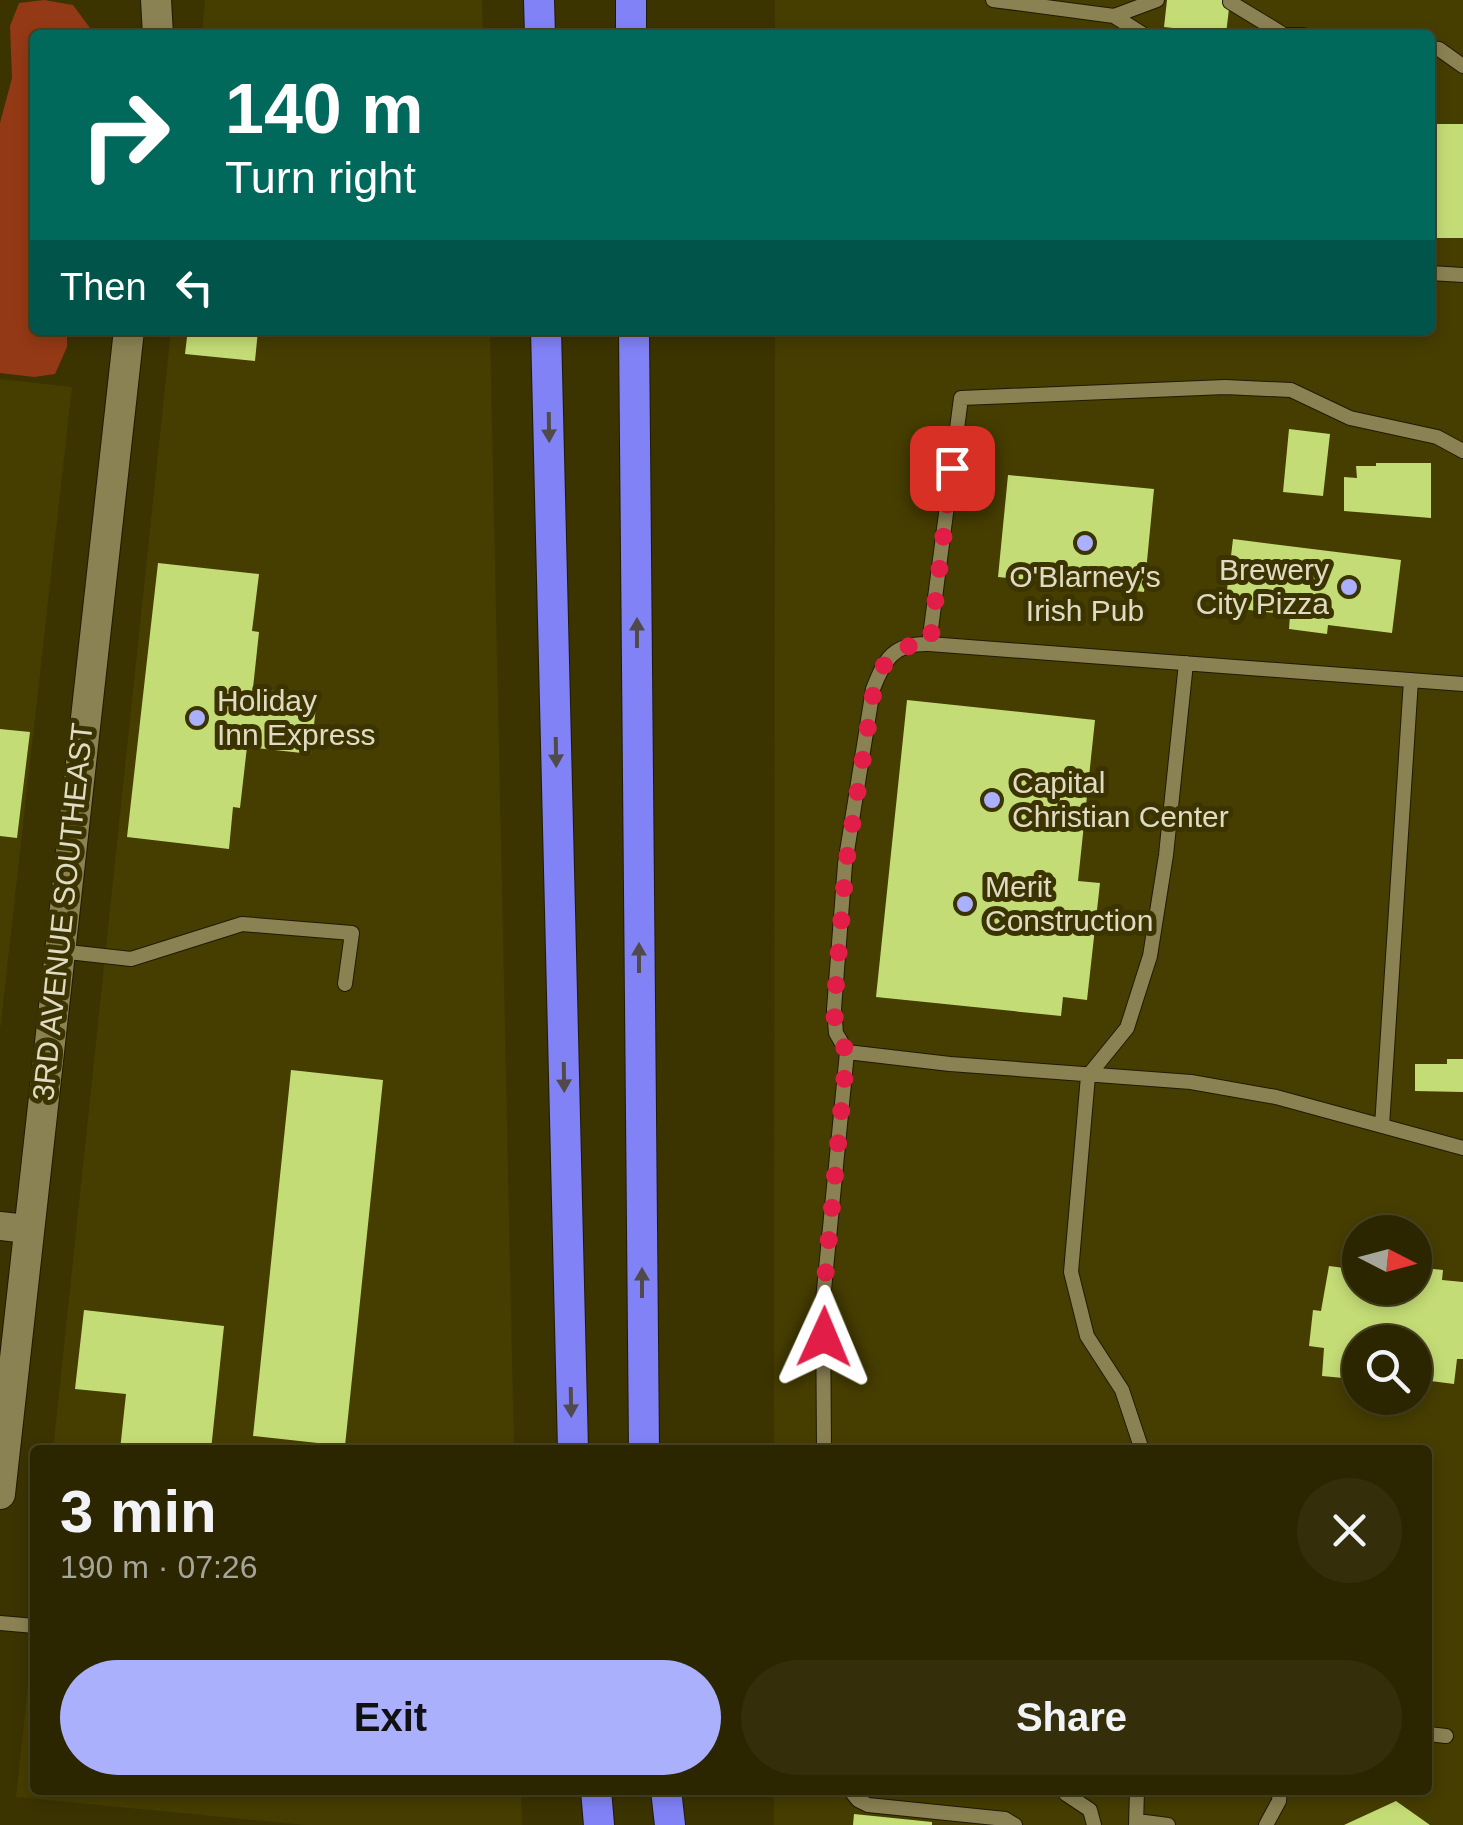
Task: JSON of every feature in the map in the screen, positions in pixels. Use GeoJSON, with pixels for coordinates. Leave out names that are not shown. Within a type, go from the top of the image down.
{"type":"FeatureCollection","features":[{"type":"Feature","properties":{"kind":"highway"},"geometry":{"type":"LineString","coordinates":[[539,0],[540,30]]}},
{"type":"Feature","properties":{"kind":"highway"},"geometry":{"type":"LineString","coordinates":[[631,0],[631,30]]}},
{"type":"Feature","properties":{"kind":"highway"},"geometry":{"type":"LineString","coordinates":[[546,335],[572,1445]]}},
{"type":"Feature","properties":{"kind":"highway"},"geometry":{"type":"LineString","coordinates":[[634,335],[644,1445]]}},
{"type":"Feature","properties":{"kind":"highway"},"geometry":{"type":"LineString","coordinates":[[596,1795],[599,1825]]}},
{"type":"Feature","properties":{"kind":"highway"},"geometry":{"type":"LineString","coordinates":[[667,1795],[670,1825]]}},
{"type":"Feature","properties":{"kind":"street"},"geometry":{"type":"LineString","coordinates":[[156,0],[158,30]]}},
{"type":"Feature","properties":{"kind":"street","name":"3RD AVENUE SOUTHEAST"},"geometry":{"type":"LineString","coordinates":[[0,1494],[14,1227],[58,950],[128,335]]}},
{"type":"Feature","properties":{"kind":"lane"},"geometry":{"type":"LineString","coordinates":[[992,0],[1114,16],[1136,30]]}},
{"type":"Feature","properties":{"kind":"lane"},"geometry":{"type":"LineString","coordinates":[[1114,16],[1157,0]]}},
{"type":"Feature","properties":{"kind":"lane"},"geometry":{"type":"LineString","coordinates":[[1230,2],[1271,30]]}},
{"type":"Feature","properties":{"kind":"lane"},"geometry":{"type":"LineString","coordinates":[[1435,49],[1463,66]]}},
{"type":"Feature","properties":{"kind":"lane"},"geometry":{"type":"LineString","coordinates":[[1435,273],[1463,275]]}},
{"type":"Feature","properties":{"kind":"lane"},"geometry":{"type":"LineString","coordinates":[[930,644],[961,398],[1225,387],[1291,390],[1350,418],[1437,438],[1463,451]]}},
{"type":"Feature","properties":{"kind":"lane"},"geometry":{"type":"LineString","coordinates":[[824,1445],[823,1300],[847,1052],[836,1033],[836,991],[846,864],[874,689],[882,664],[911,644],[930,644],[1463,684]]}},
{"type":"Feature","properties":{"kind":"lane"},"geometry":{"type":"LineString","coordinates":[[1140,1445],[1122,1390],[1087,1336],[1071,1272],[1088,1076],[1127,1028],[1150,956],[1166,856],[1186,663]]}},
{"type":"Feature","properties":{"kind":"lane"},"geometry":{"type":"LineString","coordinates":[[1382,1126],[1411,680]]}},
{"type":"Feature","properties":{"kind":"lane"},"geometry":{"type":"LineString","coordinates":[[58,950],[131,959],[242,924],[352,933],[345,984]]}},
{"type":"Feature","properties":{"kind":"lane"},"geometry":{"type":"LineString","coordinates":[[847,1052],[1191,1082],[1276,1097],[1463,1148]]}},
{"type":"Feature","properties":{"kind":"lane"},"geometry":{"type":"LineString","coordinates":[[0,1623],[30,1626]]}},
{"type":"Feature","properties":{"kind":"lane"},"geometry":{"type":"LineString","coordinates":[[1432,1734],[1446,1736]]}},
{"type":"Feature","properties":{"kind":"lane"},"geometry":{"type":"LineString","coordinates":[[854,1795],[868,1805],[1005,1819],[1014,1825]]}},
{"type":"Feature","properties":{"kind":"lane"},"geometry":{"type":"LineString","coordinates":[[1068,1795],[1090,1810],[1094,1825]]}},
{"type":"Feature","properties":{"kind":"lane"},"geometry":{"type":"LineString","coordinates":[[1138,1795],[1136,1823],[1168,1825]]}},
{"type":"Feature","properties":{"kind":"lane"},"geometry":{"type":"LineString","coordinates":[[1266,1825],[1280,1795]]}},
{"type":"Feature","properties":{"kind":"shaded area"},"geometry":{"type":"Polygon","coordinates":[[[44,0],[73,5],[90,28],[30,30],[30,335],[67,335],[67,347],[55,374],[34,377],[0,373],[0,123],[12,78],[10,26],[19,3],[44,0]]]}},
{"type":"Feature","properties":{"kind":"shaded area"},"geometry":{"type":"Polygon","coordinates":[[[205,0],[482,0],[483,30],[202,30],[205,0]]]}},
{"type":"Feature","properties":{"kind":"shaded area"},"geometry":{"type":"Polygon","coordinates":[[[775,0],[1463,0],[1463,1825],[774,1825],[774,1795],[1432,1795],[1432,1445],[774,1445],[775,335],[1435,335],[1435,30],[775,30],[775,0]]]}},
{"type":"Feature","properties":{"kind":"shaded area"},"geometry":{"type":"Polygon","coordinates":[[[170,335],[490,335],[514,1445],[54,1445],[170,335]]]}},
{"type":"Feature","properties":{"kind":"shaded area"},"geometry":{"type":"Polygon","coordinates":[[[0,379],[72,387],[0,1031],[0,379]]]}},
{"type":"Feature","properties":{"kind":"shaded area"},"geometry":{"type":"Polygon","coordinates":[[[30,1667],[30,1795],[521,1795],[522,1825],[305,1825],[16,1797],[30,1667]]]}},
{"type":"Feature","properties":{"kind":"building"},"geometry":{"type":"Polygon","coordinates":[[[1167,0],[1230,0],[1226,30],[1164,27],[1167,0]]]}},
{"type":"Feature","properties":{"kind":"building"},"geometry":{"type":"Polygon","coordinates":[[[1435,124],[1463,124],[1463,238],[1435,238],[1435,124]]]}},
{"type":"Feature","properties":{"kind":"building"},"geometry":{"type":"Polygon","coordinates":[[[258,335],[255,361],[185,354],[187,337],[183,337],[258,335]]]}},
{"type":"Feature","properties":{"kind":"building"},"geometry":{"type":"Polygon","coordinates":[[[1289,429],[1330,434],[1323,496],[1283,492],[1289,429]]]}},
{"type":"Feature","properties":{"kind":"building"},"geometry":{"type":"Polygon","coordinates":[[[1431,463],[1431,518],[1344,511],[1344,477],[1357,478],[1356,466],[1431,463]]]}},
{"type":"Feature","properties":{"kind":"building"},"geometry":{"type":"Polygon","coordinates":[[[1008,475],[1154,489],[1144,592],[998,577],[1008,475]]]}},
{"type":"Feature","properties":{"kind":"building"},"geometry":{"type":"Polygon","coordinates":[[[1233,539],[1401,560],[1392,633],[1328,625],[1327,634],[1289,629],[1290,615],[1225,607],[1233,539]]]}},
{"type":"Feature","properties":{"kind":"building","name":"Holiday Inn Express"},"geometry":{"type":"Polygon","coordinates":[[[158,563],[259,574],[252,631],[259,632],[253,688],[317,696],[311,754],[247,747],[240,808],[233,807],[229,849],[127,837],[158,563]]]}},
{"type":"Feature","properties":{"kind":"building","name":"Capital Christian Center"},"geometry":{"type":"Polygon","coordinates":[[[907,700],[1095,720],[1078,881],[1100,883],[1087,1000],[1063,997],[1061,1016],[876,997],[907,700]]]}},
{"type":"Feature","properties":{"kind":"building"},"geometry":{"type":"Polygon","coordinates":[[[0,729],[30,732],[17,838],[0,836],[0,729]]]}},
{"type":"Feature","properties":{"kind":"building"},"geometry":{"type":"Polygon","coordinates":[[[1447,1059],[1463,1059],[1463,1092],[1415,1091],[1415,1064],[1447,1064],[1447,1059]]]}},
{"type":"Feature","properties":{"kind":"building"},"geometry":{"type":"Polygon","coordinates":[[[291,1070],[383,1080],[345,1445],[253,1436],[291,1070]]]}},
{"type":"Feature","properties":{"kind":"building"},"geometry":{"type":"Polygon","coordinates":[[[1329,1266],[1342,1268],[1342,1305],[1432,1305],[1432,1269],[1443,1270],[1442,1280],[1463,1282],[1463,1359],[1457,1359],[1454,1384],[1432,1381],[1432,1325],[1342,1325],[1342,1378],[1322,1376],[1324,1348],[1309,1346],[1313,1310],[1321,1311],[1329,1266]]]}},
{"type":"Feature","properties":{"kind":"building"},"geometry":{"type":"Polygon","coordinates":[[[84,1310],[224,1326],[212,1445],[121,1445],[126,1394],[75,1389],[84,1310]]]}},
{"type":"Feature","properties":{"kind":"building"},"geometry":{"type":"Polygon","coordinates":[[[1396,1801],[1430,1825],[1344,1825],[1396,1801]]]}},
{"type":"Feature","properties":{"kind":"building"},"geometry":{"type":"Polygon","coordinates":[[[854,1814],[932,1822],[932,1825],[853,1825],[854,1814]]]}},
{"type":"Feature","properties":{"kind":"place","name":"O'Blarney's Irish Pub"},"geometry":{"type":"Point","coordinates":[1085,543]}},
{"type":"Feature","properties":{"kind":"place","name":"Brewery City Pizza"},"geometry":{"type":"Point","coordinates":[1349,587]}},
{"type":"Feature","properties":{"kind":"place","name":"Holiday Inn Express"},"geometry":{"type":"Point","coordinates":[197,718]}},
{"type":"Feature","properties":{"kind":"place","name":"Capital Christian Center"},"geometry":{"type":"Point","coordinates":[992,800]}},
{"type":"Feature","properties":{"kind":"place","name":"Merit Construction"},"geometry":{"type":"Point","coordinates":[965,904]}},
{"type":"Feature","properties":{"kind":"route"},"geometry":{"type":"LineString","coordinates":[[824,1337],[823,1300],[847,1052],[836,1033],[834,1009],[846,864],[874,689],[882,664],[911,644],[930,644],[952,468]]}}]}
